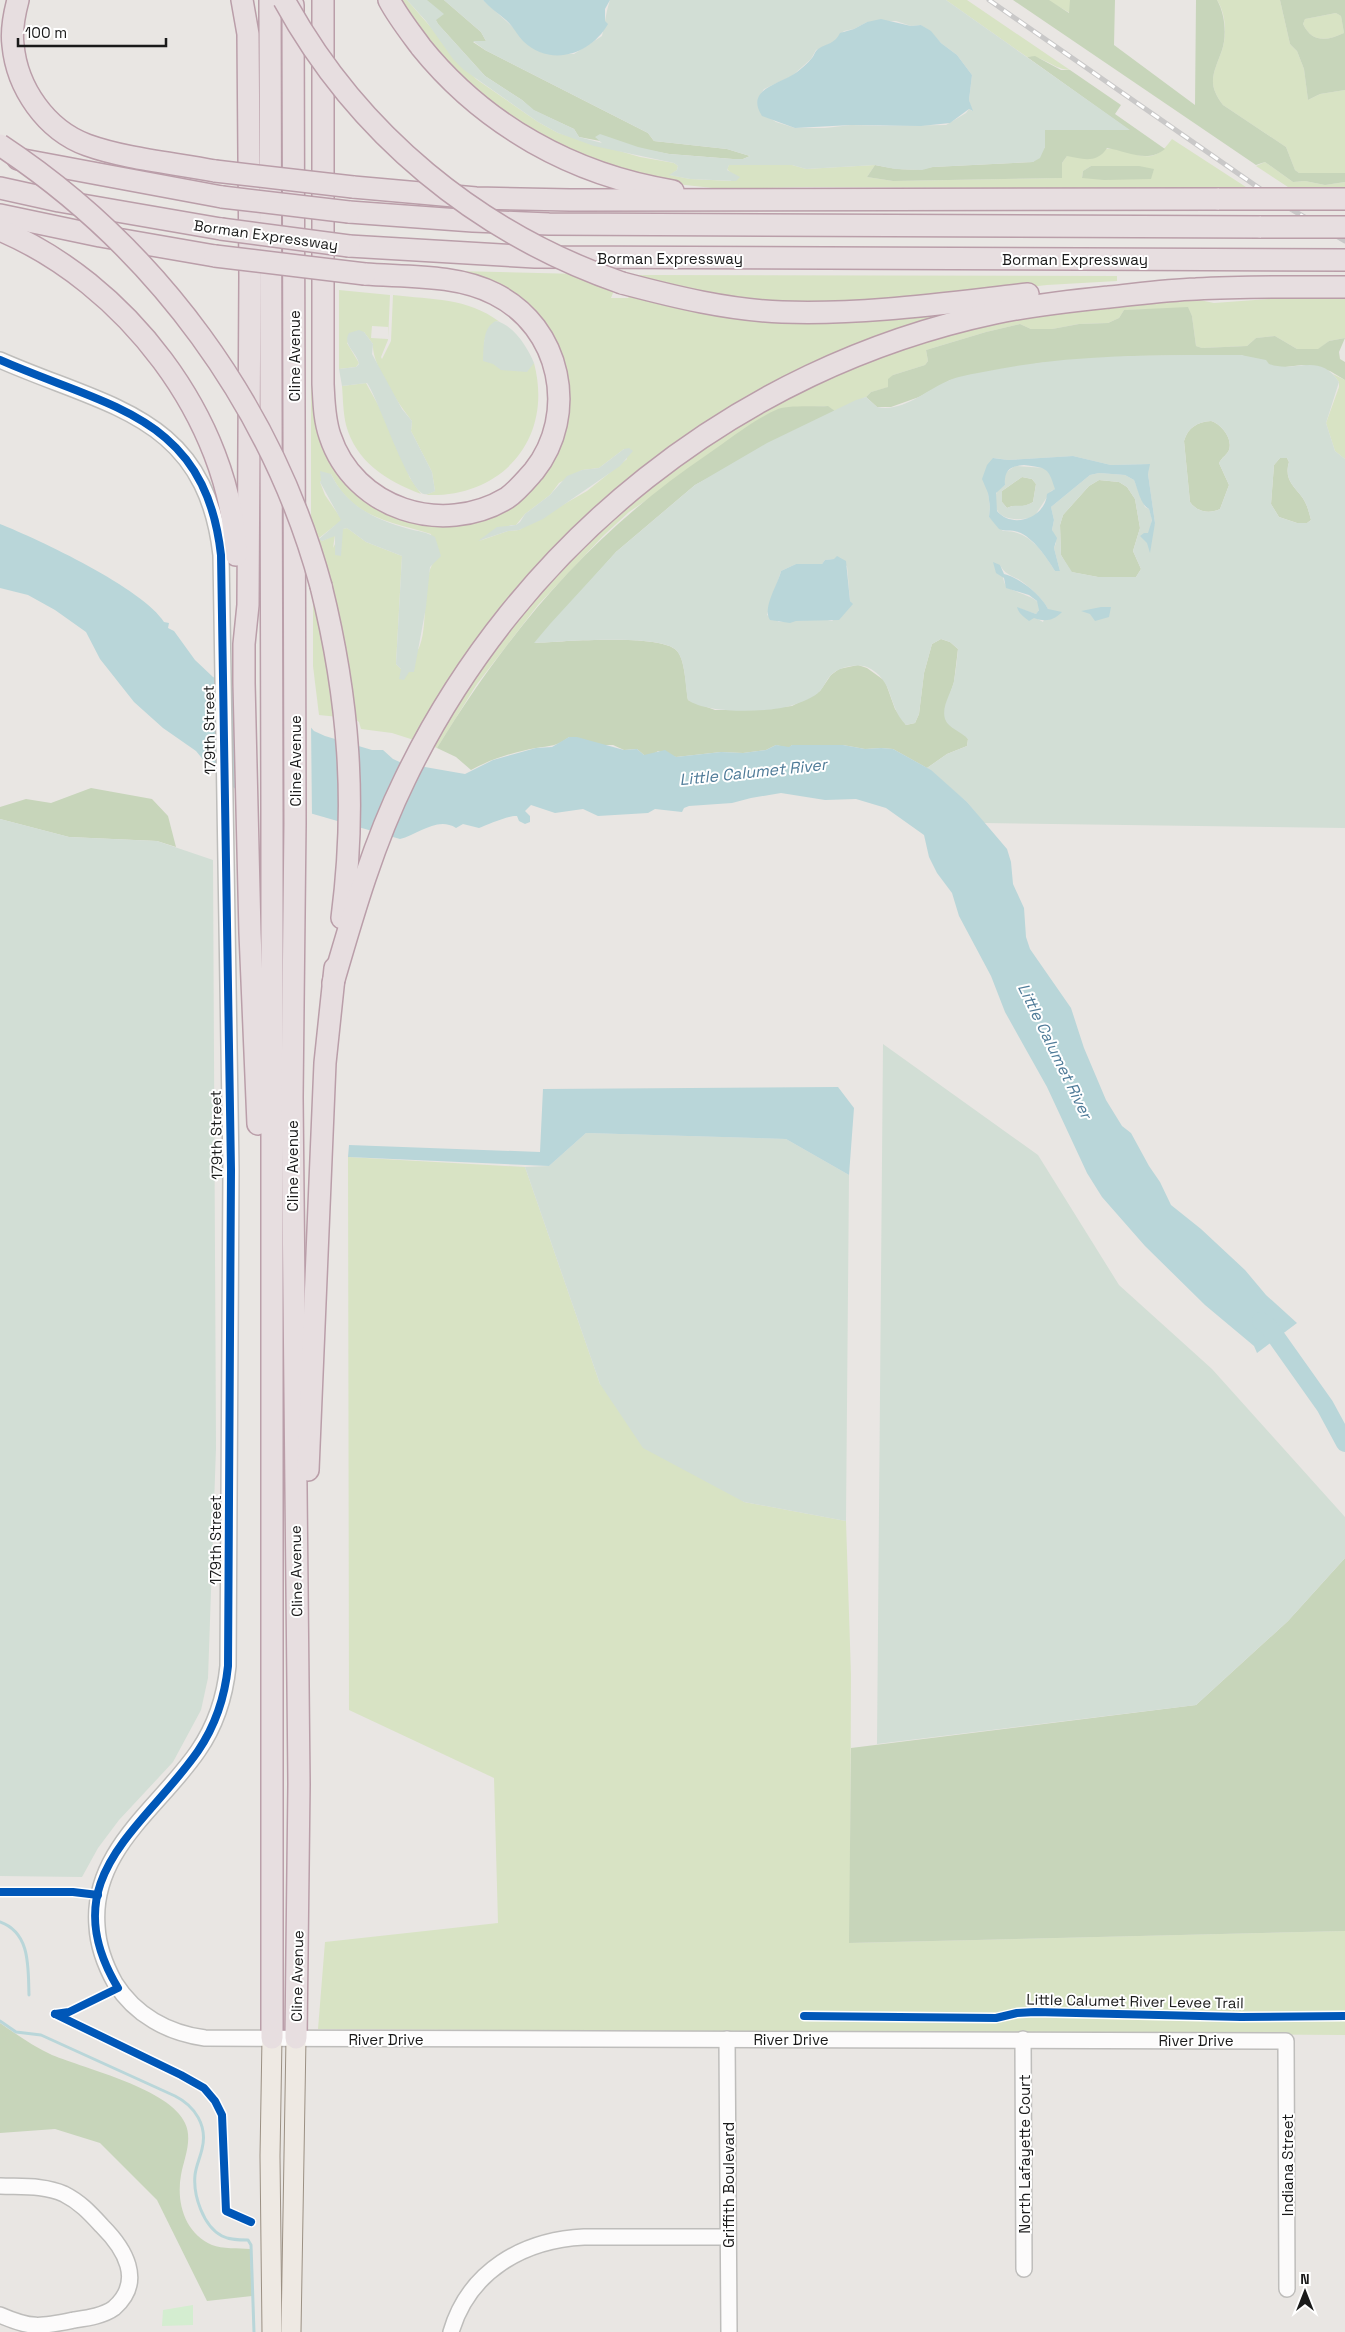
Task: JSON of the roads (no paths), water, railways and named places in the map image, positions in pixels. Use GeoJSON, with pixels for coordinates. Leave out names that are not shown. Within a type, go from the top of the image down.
{"type":"FeatureCollection","features":[{"type":"Feature","properties":{"kind":"highway"},"geometry":{"type":"LineString","coordinates":[[18,0],[12,24],[13,46],[17,67],[24,88],[52,124],[69,136],[87,145],[119,153],[215,170],[353,187],[476,198],[676,201],[768,199],[1345,200]]}},
{"type":"Feature","properties":{"kind":"highway"},"geometry":{"type":"LineString","coordinates":[[242,0],[248,34],[250,278],[248,605],[244,644],[246,800],[259,1154],[271,1281]]}},
{"type":"Feature","properties":{"kind":"highway","name":"Cline Avenue"},"geometry":{"type":"LineString","coordinates":[[270,0],[272,2038]]}},
{"type":"Feature","properties":{"kind":"highway"},"geometry":{"type":"LineString","coordinates":[[284,0],[306,39],[337,81],[373,125],[427,175],[478,212],[538,246],[602,276],[668,296],[728,307],[782,312],[840,312],[1098,289],[1345,287]]}},
{"type":"Feature","properties":{"kind":"highway","name":"Cline Avenue"},"geometry":{"type":"LineString","coordinates":[[293,0],[295,823],[292,1097],[299,1784],[296,2038]]}},
{"type":"Feature","properties":{"kind":"highway"},"geometry":{"type":"LineString","coordinates":[[0,216],[215,256],[365,274],[459,282],[480,288],[510,303],[524,314],[548,348],[559,382],[560,403],[551,444],[542,461],[508,497],[484,509],[462,515],[439,516],[407,511],[387,504],[368,491],[352,476],[340,458],[330,437],[325,415],[323,384],[323,0]]}},
{"type":"Feature","properties":{"kind":"highway"},"geometry":{"type":"LineString","coordinates":[[388,0],[428,56],[460,89],[490,116],[531,142],[570,162],[608,176],[652,188],[682,193],[768,199]]}},
{"type":"Feature","properties":{"kind":"highway"},"geometry":{"type":"LineString","coordinates":[[0,144],[63,190],[99,221],[165,290],[194,326],[236,388],[272,454],[299,517],[321,586],[340,669],[345,710],[350,790],[348,855],[325,1063],[307,1500],[296,1559]]}},
{"type":"Feature","properties":{"kind":"highway"},"geometry":{"type":"LineString","coordinates":[[0,155],[121,180],[222,197],[349,212],[473,222],[549,224],[1345,227]]}},
{"type":"Feature","properties":{"kind":"highway","name":"Borman Expressway"},"geometry":{"type":"LineString","coordinates":[[0,188],[135,215],[221,229],[349,246],[535,257],[1345,260]]}},
{"type":"Feature","properties":{"kind":"highway"},"geometry":{"type":"LineString","coordinates":[[0,230],[56,260],[95,287],[134,326],[164,362],[192,408],[214,452],[229,499],[236,544],[238,595],[244,644]]}},
{"type":"Feature","properties":{"kind":"highway"},"geometry":{"type":"LineString","coordinates":[[333,983],[371,860],[399,791],[426,738],[485,645],[517,603],[596,519],[651,473],[703,436],[812,375],[852,358],[929,330],[996,313],[1033,307],[1196,289]]}},
{"type":"Feature","properties":{"kind":"main road","name":"Cline Avenue"},"geometry":{"type":"LineString","coordinates":[[272,2038],[270,2156],[272,2332]]}},
{"type":"Feature","properties":{"kind":"main road","name":"Cline Avenue"},"geometry":{"type":"LineString","coordinates":[[292,2332],[296,2038]]}},
{"type":"Feature","properties":{"kind":"street","name":"179th Street"},"geometry":{"type":"LineString","coordinates":[[0,360],[136,416],[167,438],[191,465],[208,497],[218,532],[222,574],[231,1170],[228,1666],[221,1703],[206,1738],[189,1763],[129,1832],[110,1862],[101,1883],[96,1919],[99,1944],[111,1976],[126,1998],[146,2017],[170,2030],[196,2037],[296,2038]]}},
{"type":"Feature","properties":{"kind":"street","name":"River Drive"},"geometry":{"type":"LineString","coordinates":[[296,2038],[1286,2041]]}},
{"type":"Feature","properties":{"kind":"street","name":"Griffith Boulevard"},"geometry":{"type":"LineString","coordinates":[[727,2039],[728,2332]]}},
{"type":"Feature","properties":{"kind":"street","name":"North Lafayette Court"},"geometry":{"type":"LineString","coordinates":[[1023,2039],[1024,2269]]}},
{"type":"Feature","properties":{"kind":"street","name":"Indiana Street"},"geometry":{"type":"LineString","coordinates":[[1286,2041],[1287,2289]]}},
{"type":"Feature","properties":{"kind":"street"},"geometry":{"type":"LineString","coordinates":[[0,2186],[41,2187],[62,2193],[78,2201],[117,2242],[126,2256],[130,2277],[124,2295],[113,2308],[99,2315],[42,2327],[22,2325],[0,2315]]}},
{"type":"Feature","properties":{"kind":"street"},"geometry":{"type":"LineString","coordinates":[[451,2332],[466,2301],[485,2276],[507,2258],[533,2245],[564,2238],[728,2237]]}},
{"type":"Feature","properties":{"kind":"water"},"geometry":{"type":"Polygon","coordinates":[[[483,0],[610,0],[605,9],[605,21],[608,24],[601,34],[581,50],[570,54],[546,54],[534,49],[523,41],[508,22],[483,0]]]}},
{"type":"Feature","properties":{"kind":"water"},"geometry":{"type":"Polygon","coordinates":[[[881,19],[911,26],[921,25],[931,31],[941,43],[957,55],[972,75],[969,100],[973,111],[969,109],[950,123],[921,126],[851,125],[795,128],[762,116],[758,107],[758,99],[767,88],[805,66],[817,50],[833,41],[840,33],[854,29],[867,22],[881,19]]]}},
{"type":"Feature","properties":{"kind":"water"},"geometry":{"type":"Polygon","coordinates":[[[1073,456],[1111,465],[1150,464],[1148,474],[1155,523],[1150,553],[1147,543],[1140,536],[1148,533],[1152,520],[1149,509],[1141,500],[1134,480],[1125,475],[1099,473],[1090,475],[1051,507],[1054,520],[1052,530],[1057,538],[1054,548],[1060,571],[1055,571],[1044,554],[1029,538],[1015,531],[999,529],[989,517],[988,493],[982,479],[987,465],[993,458],[1008,460],[1073,456]],[[1024,465],[1009,470],[1005,476],[1005,485],[996,493],[997,511],[1011,520],[1028,518],[1035,514],[1041,509],[1047,494],[1055,489],[1046,470],[1024,465]]]}},
{"type":"Feature","properties":{"kind":"water"},"geometry":{"type":"Polygon","coordinates":[[[0,524],[89,566],[135,595],[153,609],[164,622],[169,623],[168,628],[174,631],[195,660],[213,677],[240,692],[306,722],[314,731],[372,750],[383,750],[393,759],[402,763],[465,774],[493,760],[536,748],[552,747],[569,737],[577,737],[624,750],[637,749],[644,755],[665,750],[676,757],[721,752],[743,753],[766,750],[776,745],[789,747],[792,745],[843,745],[865,749],[893,749],[931,770],[967,802],[1007,849],[1011,862],[1013,884],[1024,908],[1026,937],[1030,949],[1071,1008],[1084,1048],[1106,1100],[1122,1126],[1131,1133],[1160,1182],[1171,1205],[1201,1229],[1245,1270],[1266,1295],[1297,1323],[1257,1353],[1254,1346],[1205,1305],[1145,1246],[1102,1197],[1087,1173],[1047,1087],[1005,1012],[991,976],[959,916],[952,893],[937,873],[929,857],[924,835],[886,808],[856,799],[825,800],[781,793],[732,803],[689,806],[684,808],[682,812],[655,809],[648,813],[598,816],[583,809],[555,813],[531,805],[525,811],[530,816],[530,822],[525,824],[519,821],[517,816],[513,816],[479,828],[463,824],[456,828],[442,824],[428,827],[400,839],[240,793],[206,763],[196,751],[163,728],[134,702],[100,659],[86,632],[55,610],[28,595],[0,588],[0,524]]]}},
{"type":"Feature","properties":{"kind":"water"},"geometry":{"type":"Polygon","coordinates":[[[837,556],[846,561],[850,601],[853,604],[839,620],[796,621],[790,623],[770,620],[768,615],[769,602],[781,571],[796,564],[822,564],[825,560],[834,559],[837,556]]]}},
{"type":"Feature","properties":{"kind":"water"},"geometry":{"type":"Polygon","coordinates":[[[993,562],[1000,565],[1004,574],[1017,579],[1029,588],[1048,609],[1062,612],[1049,620],[1034,618],[1029,621],[1020,613],[1017,607],[1036,614],[1039,610],[1037,601],[1029,595],[1006,588],[1004,578],[996,573],[993,562]]]}},
{"type":"Feature","properties":{"kind":"water"},"geometry":{"type":"Polygon","coordinates":[[[1111,607],[1109,617],[1095,621],[1090,614],[1081,611],[1111,607]]]}},
{"type":"Feature","properties":{"kind":"water"},"geometry":{"type":"Polygon","coordinates":[[[838,1087],[854,1108],[849,1175],[786,1139],[586,1133],[549,1166],[348,1157],[349,1145],[540,1152],[543,1089],[838,1087]]]}},
{"type":"Feature","properties":{"kind":"waterway","name":"Little Calumet River"},"geometry":{"type":"LineString","coordinates":[[1261,1321],[1269,1327],[1325,1406],[1345,1443]]}},
{"type":"Feature","properties":{"kind":"waterway"},"geometry":{"type":"LineString","coordinates":[[0,1922],[10,1927],[23,1943],[28,1963],[29,1995]]}},
{"type":"Feature","properties":{"kind":"waterway"},"geometry":{"type":"LineString","coordinates":[[0,2021],[16,2032],[41,2035],[175,2096],[194,2111],[203,2132],[202,2149],[195,2175],[196,2192],[201,2209],[209,2225],[215,2231],[228,2238],[248,2240],[251,2245],[254,2332]]}},
{"type":"Feature","properties":{"kind":"railway"},"geometry":{"type":"LineString","coordinates":[[989,0],[1279,202],[1345,241]]}}]}
